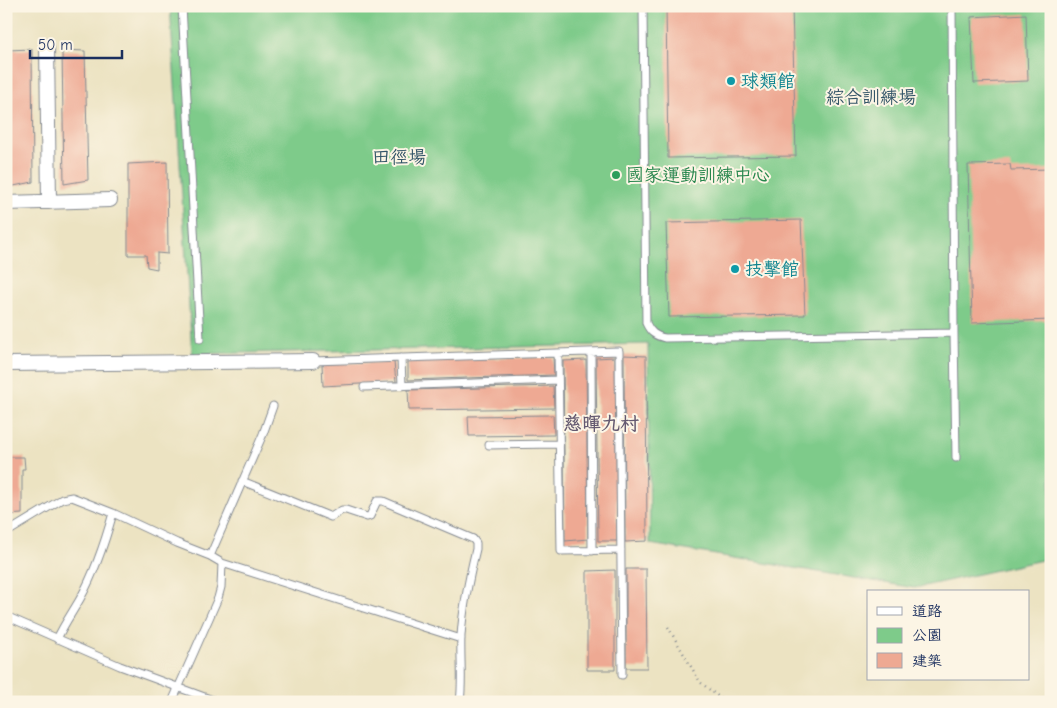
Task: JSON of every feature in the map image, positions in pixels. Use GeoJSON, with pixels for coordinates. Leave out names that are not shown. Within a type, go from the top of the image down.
{"type":"FeatureCollection","features":[{"type":"Feature","properties":{"kind":"street"},"geometry":{"type":"LineString","coordinates":[[47,46],[49,202]]}},
{"type":"Feature","properties":{"kind":"street"},"geometry":{"type":"LineString","coordinates":[[6,203],[110,200]]}},
{"type":"Feature","properties":{"kind":"street"},"geometry":{"type":"LineString","coordinates":[[6,364],[313,361]]}},
{"type":"Feature","properties":{"kind":"lane"},"geometry":{"type":"LineString","coordinates":[[182,6],[200,339]]}},
{"type":"Feature","properties":{"kind":"lane"},"geometry":{"type":"LineString","coordinates":[[643,6],[646,323],[650,330],[657,336],[665,338],[954,333]]}},
{"type":"Feature","properties":{"kind":"lane"},"geometry":{"type":"LineString","coordinates":[[952,6],[956,458]]}},
{"type":"Feature","properties":{"kind":"lane"},"geometry":{"type":"LineString","coordinates":[[313,361],[619,351],[622,675]]}},
{"type":"Feature","properties":{"kind":"lane"},"geometry":{"type":"LineString","coordinates":[[591,352],[592,550]]}},
{"type":"Feature","properties":{"kind":"lane"},"geometry":{"type":"LineString","coordinates":[[558,354],[560,551],[621,550]]}},
{"type":"Feature","properties":{"kind":"lane"},"geometry":{"type":"LineString","coordinates":[[401,358],[402,386]]}},
{"type":"Feature","properties":{"kind":"lane"},"geometry":{"type":"LineString","coordinates":[[364,387],[558,380]]}},
{"type":"Feature","properties":{"kind":"lane"},"geometry":{"type":"LineString","coordinates":[[210,556],[263,434],[273,406]]}},
{"type":"Feature","properties":{"kind":"lane"},"geometry":{"type":"LineString","coordinates":[[489,445],[559,444]]}},
{"type":"Feature","properties":{"kind":"lane"},"geometry":{"type":"LineString","coordinates":[[242,480],[331,516],[346,510],[367,517],[370,516],[377,501],[383,501],[473,539],[476,543],[476,549],[466,592],[461,639],[462,689],[460,702]]}},
{"type":"Feature","properties":{"kind":"lane"},"geometry":{"type":"LineString","coordinates":[[6,533],[67,497],[72,497],[113,513],[222,563],[461,639]]}},
{"type":"Feature","properties":{"kind":"lane"},"geometry":{"type":"LineString","coordinates":[[57,639],[94,570],[113,513]]}},
{"type":"Feature","properties":{"kind":"lane"},"geometry":{"type":"LineString","coordinates":[[172,702],[218,598],[221,587],[222,563]]}},
{"type":"Feature","properties":{"kind":"lane"},"geometry":{"type":"LineString","coordinates":[[6,616],[57,639],[178,688],[218,702]]}},
{"type":"Feature","properties":{"kind":"path"},"geometry":{"type":"LineString","coordinates":[[668,627],[700,682],[725,702]]}},
{"type":"Feature","properties":{"kind":"green space","name":"國家運動訓練中心"},"geometry":{"type":"Polygon","coordinates":[[[170,6],[1051,6],[1051,558],[915,588],[650,544],[648,344],[192,354],[170,6]]]}},
{"type":"Feature","properties":{"kind":"building","name":"球類館"},"geometry":{"type":"Polygon","coordinates":[[[666,6],[792,6],[796,156],[668,158],[666,6]]]}},
{"type":"Feature","properties":{"kind":"building"},"geometry":{"type":"Polygon","coordinates":[[[1026,14],[1028,81],[974,83],[971,17],[1026,14]]]}},
{"type":"Feature","properties":{"kind":"building"},"geometry":{"type":"Polygon","coordinates":[[[32,49],[33,182],[9,187],[8,50],[32,49]]]}},
{"type":"Feature","properties":{"kind":"building"},"geometry":{"type":"Polygon","coordinates":[[[62,50],[85,51],[88,180],[64,184],[62,50]]]}},
{"type":"Feature","properties":{"kind":"building"},"geometry":{"type":"Polygon","coordinates":[[[167,162],[168,254],[157,253],[157,269],[147,267],[146,255],[128,255],[128,164],[167,162]]]}},
{"type":"Feature","properties":{"kind":"building"},"geometry":{"type":"Polygon","coordinates":[[[1010,164],[1011,170],[1050,169],[1051,320],[972,323],[968,165],[1010,164]]]}},
{"type":"Feature","properties":{"kind":"building","name":"技擊館"},"geometry":{"type":"Polygon","coordinates":[[[801,220],[805,315],[669,317],[666,223],[801,220]]]}},
{"type":"Feature","properties":{"kind":"building"},"geometry":{"type":"Polygon","coordinates":[[[624,355],[646,356],[647,541],[625,542],[624,355]]]}},
{"type":"Feature","properties":{"kind":"building"},"geometry":{"type":"Polygon","coordinates":[[[553,357],[554,375],[408,380],[408,361],[553,357]]]}},
{"type":"Feature","properties":{"kind":"building"},"geometry":{"type":"Polygon","coordinates":[[[615,357],[617,541],[598,541],[596,358],[615,357]]]}},
{"type":"Feature","properties":{"kind":"building"},"geometry":{"type":"Polygon","coordinates":[[[586,360],[588,539],[565,541],[563,361],[586,360]]]}},
{"type":"Feature","properties":{"kind":"building"},"geometry":{"type":"Polygon","coordinates":[[[394,362],[396,382],[323,386],[322,364],[394,362]]]}},
{"type":"Feature","properties":{"kind":"building"},"geometry":{"type":"Polygon","coordinates":[[[553,386],[554,408],[409,410],[408,390],[553,386]]]}},
{"type":"Feature","properties":{"kind":"building"},"geometry":{"type":"Polygon","coordinates":[[[553,415],[554,435],[469,436],[468,416],[553,415]]]}},
{"type":"Feature","properties":{"kind":"building"},"geometry":{"type":"Polygon","coordinates":[[[6,457],[24,457],[25,469],[22,469],[22,514],[6,515],[6,457]]]}},
{"type":"Feature","properties":{"kind":"building"},"geometry":{"type":"Polygon","coordinates":[[[626,569],[646,569],[647,668],[626,668],[626,569]]]}},
{"type":"Feature","properties":{"kind":"building"},"geometry":{"type":"Polygon","coordinates":[[[615,570],[615,670],[587,670],[587,571],[615,570]]]}},
{"type":"Feature","properties":{"kind":"place","name":"球類館"},"geometry":{"type":"Point","coordinates":[731,81]}},
{"type":"Feature","properties":{"kind":"place","name":"國家運動訓練中心"},"geometry":{"type":"Point","coordinates":[616,175]}},
{"type":"Feature","properties":{"kind":"place","name":"技擊館"},"geometry":{"type":"Point","coordinates":[735,269]}},
{"type":"Feature","properties":{"kind":"district","name":"慈暉九村"},"geometry":{"type":"Point","coordinates":[601,424]}},
{"type":"Feature","properties":{"kind":"park label","name":"綜合訓練場"},"geometry":{"type":"Point","coordinates":[871,97]}},
{"type":"Feature","properties":{"kind":"park label","name":"田徑場"},"geometry":{"type":"Point","coordinates":[399,157]}}]}
